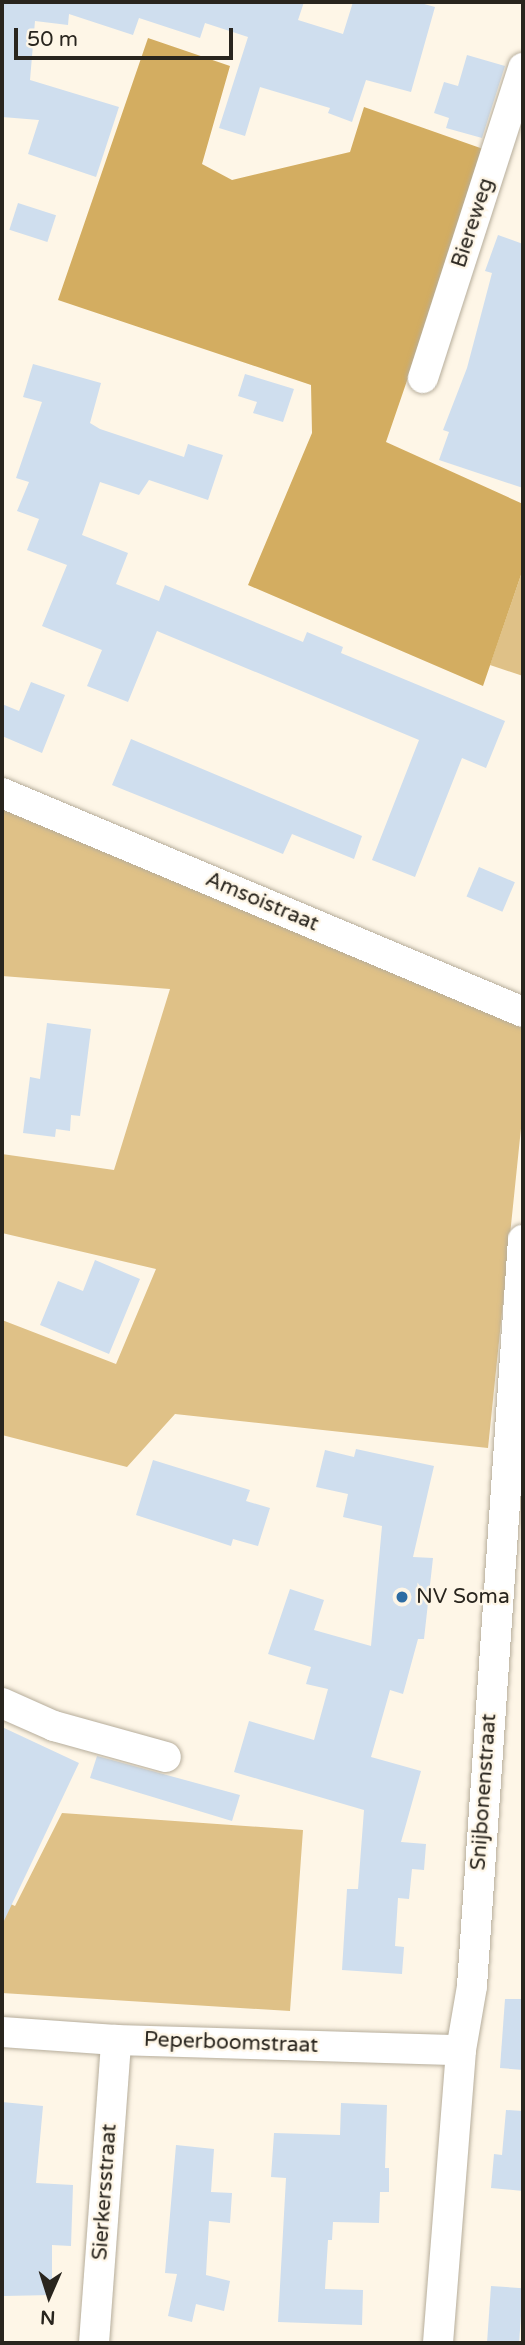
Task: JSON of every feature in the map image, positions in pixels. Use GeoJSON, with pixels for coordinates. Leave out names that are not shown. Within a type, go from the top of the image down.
{"type":"FeatureCollection","features":[{"type":"Feature","properties":{"kind":"street","name":"Biereweg"},"geometry":{"type":"LineString","coordinates":[[423,378],[523,68]]}},
{"type":"Feature","properties":{"kind":"street","name":"Amsoistraat"},"geometry":{"type":"LineString","coordinates":[[2,793],[523,1012]]}},
{"type":"Feature","properties":{"kind":"street","name":"Snijbonenstraat"},"geometry":{"type":"LineString","coordinates":[[438,2343],[461,2050],[472,1986],[523,1240]]}},
{"type":"Feature","properties":{"kind":"street"},"geometry":{"type":"LineString","coordinates":[[2,1703],[54,1726],[166,1757]]}},
{"type":"Feature","properties":{"kind":"street","name":"Peperboomstraat"},"geometry":{"type":"LineString","coordinates":[[2,2032],[116,2040],[461,2050]]}},
{"type":"Feature","properties":{"kind":"street","name":"Sierkersstraat"},"geometry":{"type":"LineString","coordinates":[[94,2343],[116,2040]]}},
{"type":"Feature","properties":{"kind":"shaded area"},"geometry":{"type":"Polygon","coordinates":[[[148,38],[230,66],[202,164],[232,180],[350,152],[364,107],[486,150],[386,442],[523,504],[523,569],[483,686],[248,585],[312,433],[311,385],[58,300],[148,38]]]}},
{"type":"Feature","properties":{"kind":"shaded area"},"geometry":{"type":"Polygon","coordinates":[[[523,569],[523,676],[490,665],[523,569]]]}},
{"type":"Feature","properties":{"kind":"shaded area"},"geometry":{"type":"Polygon","coordinates":[[[2,800],[523,1026],[523,1109],[488,1448],[175,1414],[127,1467],[2,1435],[2,1320],[116,1364],[156,1269],[2,1233],[2,1154],[114,1170],[170,989],[2,976],[2,800]]]}},
{"type":"Feature","properties":{"kind":"shaded area"},"geometry":{"type":"Polygon","coordinates":[[[62,1813],[303,1830],[290,2011],[2,1993],[2,1900],[15,1906],[62,1813]]]}},
{"type":"Feature","properties":{"kind":"building"},"geometry":{"type":"Polygon","coordinates":[[[2,2],[304,2],[298,20],[343,34],[353,2],[417,2],[435,7],[411,92],[366,80],[352,122],[328,113],[330,108],[260,87],[245,136],[219,128],[248,37],[205,23],[200,38],[139,18],[133,35],[69,14],[68,25],[35,21],[30,80],[119,107],[96,177],[28,154],[39,120],[2,117],[2,2]]]}},
{"type":"Feature","properties":{"kind":"building"},"geometry":{"type":"Polygon","coordinates":[[[467,55],[505,66],[482,138],[446,128],[449,118],[434,113],[444,82],[458,86],[467,55]]]}},
{"type":"Feature","properties":{"kind":"building"},"geometry":{"type":"Polygon","coordinates":[[[18,203],[56,215],[47,242],[9,230],[18,203]]]}},
{"type":"Feature","properties":{"kind":"building"},"geometry":{"type":"Polygon","coordinates":[[[498,235],[523,244],[523,488],[439,460],[449,432],[443,430],[467,368],[492,273],[485,271],[498,235]]]}},
{"type":"Feature","properties":{"kind":"building"},"geometry":{"type":"Polygon","coordinates":[[[33,364],[101,383],[90,423],[100,429],[184,457],[188,444],[223,455],[208,500],[149,480],[139,495],[100,482],[82,535],[128,553],[116,584],[159,601],[165,585],[303,642],[307,632],[343,647],[341,653],[505,721],[486,768],[462,758],[415,877],[372,860],[419,740],[157,631],[128,702],[87,686],[102,650],[42,626],[67,565],[27,550],[39,519],[17,511],[29,482],[16,478],[42,402],[23,397],[33,364]]]}},
{"type":"Feature","properties":{"kind":"building"},"geometry":{"type":"Polygon","coordinates":[[[245,374],[294,389],[283,422],[253,413],[257,402],[238,396],[245,374]]]}},
{"type":"Feature","properties":{"kind":"building"},"geometry":{"type":"Polygon","coordinates":[[[31,682],[65,695],[42,753],[2,736],[2,704],[19,711],[31,682]]]}},
{"type":"Feature","properties":{"kind":"building"},"geometry":{"type":"Polygon","coordinates":[[[131,739],[362,836],[354,859],[292,834],[283,854],[112,785],[131,739]]]}},
{"type":"Feature","properties":{"kind":"building"},"geometry":{"type":"Polygon","coordinates":[[[479,867],[515,882],[502,912],[466,896],[479,867]]]}},
{"type":"Feature","properties":{"kind":"building"},"geometry":{"type":"Polygon","coordinates":[[[47,1023],[91,1029],[80,1116],[71,1115],[70,1131],[56,1129],[55,1137],[23,1133],[30,1077],[40,1079],[47,1023]]]}},
{"type":"Feature","properties":{"kind":"building"},"geometry":{"type":"Polygon","coordinates":[[[95,1260],[140,1279],[109,1354],[40,1325],[58,1281],[83,1291],[95,1260]]]}},
{"type":"Feature","properties":{"kind":"building"},"geometry":{"type":"Polygon","coordinates":[[[356,1449],[434,1466],[413,1557],[433,1558],[424,1639],[418,1639],[403,1694],[390,1690],[371,1757],[421,1771],[401,1842],[426,1844],[424,1870],[412,1869],[409,1899],[398,1898],[395,1946],[404,1947],[402,1974],[342,1970],[347,1889],[358,1889],[364,1810],[234,1772],[249,1721],[314,1740],[328,1689],[306,1684],[311,1667],[268,1654],[290,1589],[324,1600],[314,1630],[371,1646],[382,1526],[343,1517],[348,1494],[316,1487],[325,1450],[354,1457],[356,1449]]]}},
{"type":"Feature","properties":{"kind":"building"},"geometry":{"type":"Polygon","coordinates":[[[153,1460],[250,1490],[246,1501],[270,1508],[258,1546],[233,1539],[231,1546],[136,1515],[153,1460]]]}},
{"type":"Feature","properties":{"kind":"building"},"geometry":{"type":"Polygon","coordinates":[[[2,1727],[79,1763],[2,1925],[2,1727]]]}},
{"type":"Feature","properties":{"kind":"building"},"geometry":{"type":"Polygon","coordinates":[[[97,1756],[240,1795],[232,1821],[90,1778],[97,1756]]]}},
{"type":"Feature","properties":{"kind":"building"},"geometry":{"type":"Polygon","coordinates":[[[505,1999],[523,1999],[523,2070],[500,2068],[505,1999]]]}},
{"type":"Feature","properties":{"kind":"building"},"geometry":{"type":"Polygon","coordinates":[[[2,2102],[43,2106],[36,2183],[73,2185],[71,2246],[52,2245],[52,2295],[4,2296],[2,2102]]]}},
{"type":"Feature","properties":{"kind":"building"},"geometry":{"type":"Polygon","coordinates":[[[341,2103],[387,2105],[385,2168],[389,2168],[389,2192],[380,2192],[379,2223],[333,2222],[332,2240],[328,2240],[325,2289],[363,2290],[362,2325],[278,2322],[286,2178],[271,2177],[274,2133],[340,2135],[341,2103]]]}},
{"type":"Feature","properties":{"kind":"building"},"geometry":{"type":"Polygon","coordinates":[[[506,2110],[523,2111],[523,2191],[491,2188],[494,2154],[502,2155],[506,2110]]]}},
{"type":"Feature","properties":{"kind":"building"},"geometry":{"type":"Polygon","coordinates":[[[176,2145],[214,2149],[211,2192],[232,2193],[230,2223],[209,2221],[206,2275],[230,2281],[224,2311],[196,2304],[192,2322],[168,2316],[177,2274],[165,2273],[176,2145]]]}},
{"type":"Feature","properties":{"kind":"building"},"geometry":{"type":"Polygon","coordinates":[[[491,2286],[523,2288],[519,2343],[487,2343],[491,2286]]]}},
{"type":"Feature","properties":{"kind":"place","name":"NV Soma"},"geometry":{"type":"Point","coordinates":[402,1597]}}]}
